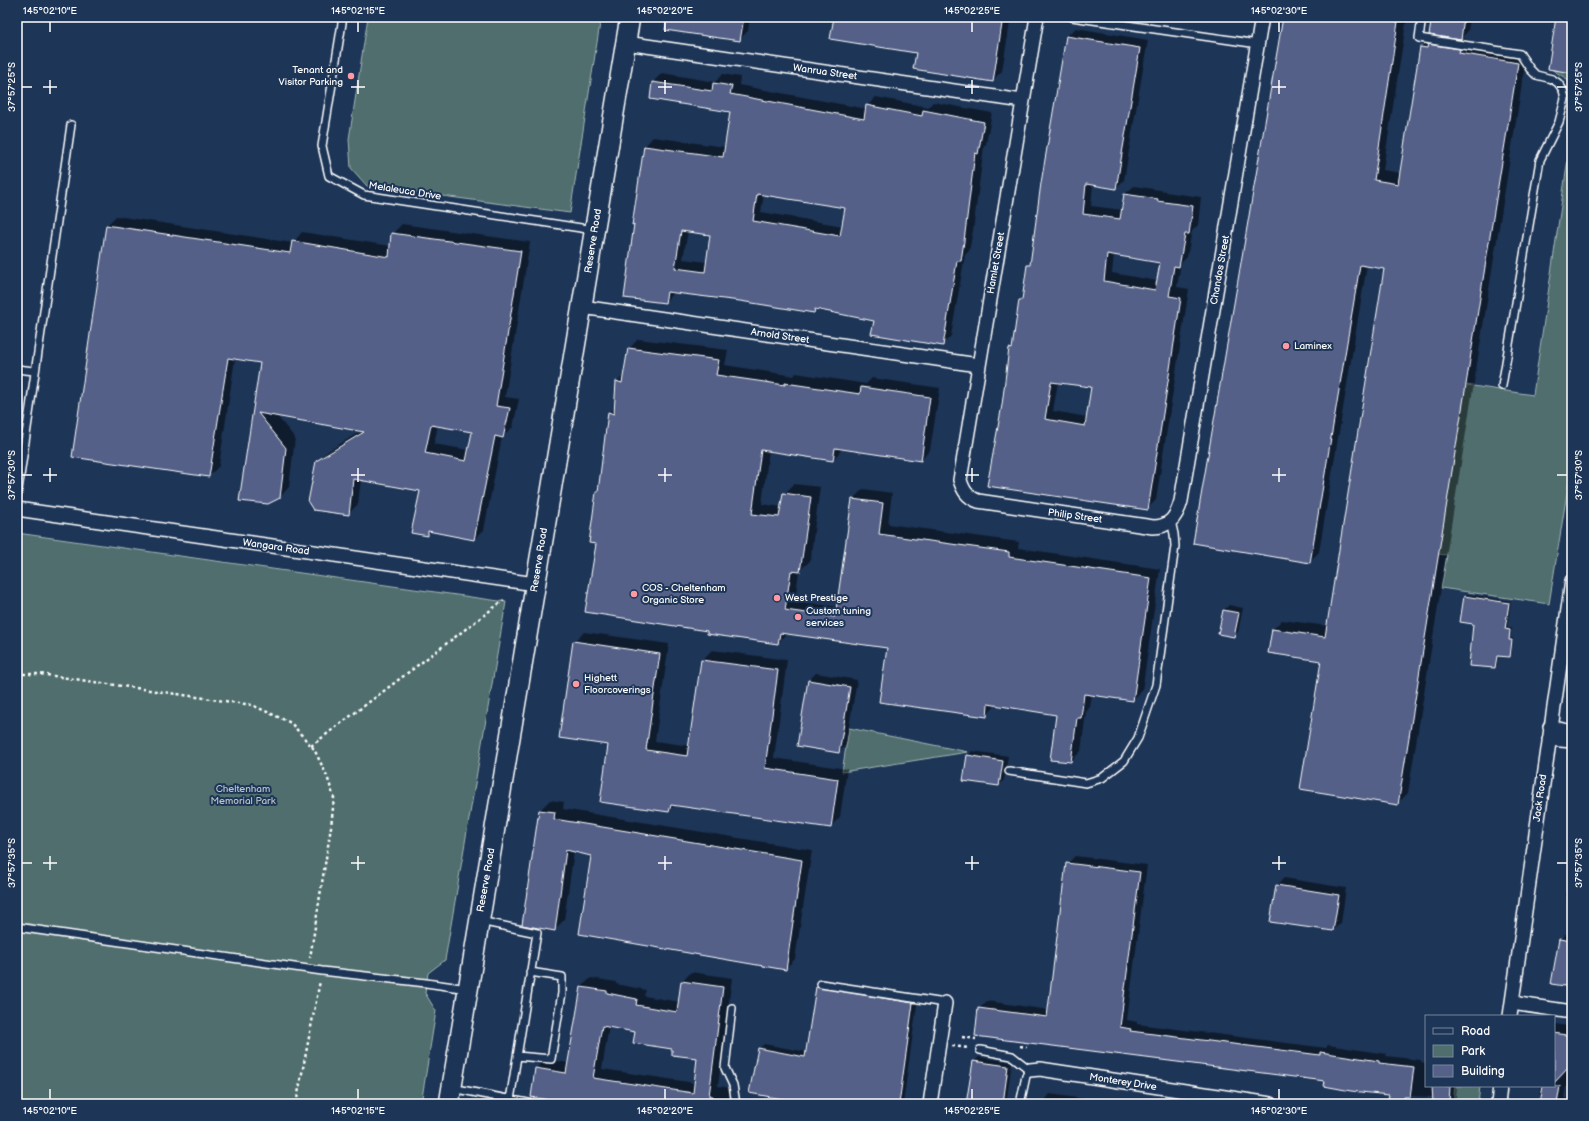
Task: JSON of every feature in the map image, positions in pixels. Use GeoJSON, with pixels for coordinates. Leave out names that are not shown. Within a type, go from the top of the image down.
{"type":"FeatureCollection","features":[{"type":"Feature","properties":{"kind":"street","name":"Reserve Road"},"geometry":{"type":"LineString","coordinates":[[450,1096],[630,17]]}},
{"type":"Feature","properties":{"kind":"street","name":"Hamlet Street"},"geometry":{"type":"LineString","coordinates":[[978,501],[968,496],[964,491],[960,480],[1037,17]]}},
{"type":"Feature","properties":{"kind":"street","name":"Chandos Street"},"geometry":{"type":"LineString","coordinates":[[1171,521],[1175,517],[1181,501],[1262,17]]}},
{"type":"Feature","properties":{"kind":"street","name":"Wanrua Street"},"geometry":{"type":"LineString","coordinates":[[626,43],[1023,101]]}},
{"type":"Feature","properties":{"kind":"street","name":"Arnold Street"},"geometry":{"type":"LineString","coordinates":[[582,307],[978,365]]}},
{"type":"Feature","properties":{"kind":"street","name":"Philip Street"},"geometry":{"type":"LineString","coordinates":[[978,501],[1153,527],[1166,525],[1171,521]]}},
{"type":"Feature","properties":{"kind":"street","name":"Wangara Road"},"geometry":{"type":"LineString","coordinates":[[17,509],[535,584]]}},
{"type":"Feature","properties":{"kind":"street","name":"Jack Road"},"geometry":{"type":"LineString","coordinates":[[1510,1015],[1549,733],[1572,581]]}},
{"type":"Feature","properties":{"kind":"street"},"geometry":{"type":"LineString","coordinates":[[1549,733],[1572,732]]}},
{"type":"Feature","properties":{"kind":"street"},"geometry":{"type":"LineString","coordinates":[[1549,733],[1572,741]]}},
{"type":"Feature","properties":{"kind":"street"},"geometry":{"type":"LineString","coordinates":[[930,1104],[946,1003]]}},
{"type":"Feature","properties":{"kind":"street"},"geometry":{"type":"LineString","coordinates":[[1512,1003],[1572,1012]]}},
{"type":"Feature","properties":{"kind":"street","name":"Monterey Drive"},"geometry":{"type":"LineString","coordinates":[[1030,1070],[1040,1069],[1271,1104]]}},
{"type":"Feature","properties":{"kind":"street"},"geometry":{"type":"LineString","coordinates":[[1498,1104],[1500,1087]]}},
{"type":"Feature","properties":{"kind":"lane","name":"Melaleuca Drive"},"geometry":{"type":"LineString","coordinates":[[343,17],[322,146],[329,176],[364,195],[594,230]]}},
{"type":"Feature","properties":{"kind":"lane"},"geometry":{"type":"LineString","coordinates":[[1072,17],[1258,44]]}},
{"type":"Feature","properties":{"kind":"lane"},"geometry":{"type":"LineString","coordinates":[[1422,17],[1419,38],[1520,54],[1536,75],[1552,79],[1558,83],[1563,90],[1565,99],[1559,122],[1540,160],[1502,386]]}},
{"type":"Feature","properties":{"kind":"lane"},"geometry":{"type":"LineString","coordinates":[[17,497],[34,371],[71,126]]}},
{"type":"Feature","properties":{"kind":"lane"},"geometry":{"type":"LineString","coordinates":[[17,369],[34,371]]}},
{"type":"Feature","properties":{"kind":"lane"},"geometry":{"type":"LineString","coordinates":[[1009,771],[1086,783],[1102,778],[1124,761],[1132,750],[1138,738],[1156,685],[1175,546],[1171,521]]}},
{"type":"Feature","properties":{"kind":"lane"},"geometry":{"type":"LineString","coordinates":[[479,921],[537,933],[510,1100]]}},
{"type":"Feature","properties":{"kind":"lane"},"geometry":{"type":"LineString","coordinates":[[17,926],[322,971],[426,983],[468,990]]}},
{"type":"Feature","properties":{"kind":"lane"},"geometry":{"type":"LineString","coordinates":[[517,1056],[551,1059],[562,993],[562,977],[530,972]]}},
{"type":"Feature","properties":{"kind":"lane"},"geometry":{"type":"LineString","coordinates":[[821,984],[946,1003]]}},
{"type":"Feature","properties":{"kind":"lane"},"geometry":{"type":"LineString","coordinates":[[732,1008],[725,1068],[733,1085],[736,1104]]}},
{"type":"Feature","properties":{"kind":"lane"},"geometry":{"type":"LineString","coordinates":[[980,1050],[1012,1056],[1030,1070],[1024,1082],[1020,1104]]}},
{"type":"Feature","properties":{"kind":"lane"},"geometry":{"type":"LineString","coordinates":[[450,1096],[510,1100],[533,1104]]}},
{"type":"Feature","properties":{"kind":"path"},"geometry":{"type":"LineString","coordinates":[[311,746],[504,600]]}},
{"type":"Feature","properties":{"kind":"path"},"geometry":{"type":"LineString","coordinates":[[17,674],[40,674],[252,705],[291,723],[311,746],[327,776],[334,798],[331,827],[308,969]]}},
{"type":"Feature","properties":{"kind":"path"},"geometry":{"type":"LineString","coordinates":[[296,1104],[322,971]]}},
{"type":"Feature","properties":{"kind":"path"},"geometry":{"type":"LineString","coordinates":[[940,1044],[980,1050]]}},
{"type":"Feature","properties":{"kind":"green space"},"geometry":{"type":"Polygon","coordinates":[[[368,17],[601,17],[570,213],[367,186],[351,168],[349,139],[368,17]]]}},
{"type":"Feature","properties":{"kind":"green space"},"geometry":{"type":"Polygon","coordinates":[[[1551,69],[1572,72],[1572,112],[1571,89],[1567,79],[1551,69]]]}},
{"type":"Feature","properties":{"kind":"green space"},"geometry":{"type":"Polygon","coordinates":[[[1572,117],[1572,462],[1549,604],[1441,588],[1447,555],[1438,554],[1466,385],[1533,395],[1569,152],[1567,134],[1572,117]]]}},
{"type":"Feature","properties":{"kind":"green space","name":"Cheltenham Memorial Park"},"geometry":{"type":"Polygon","coordinates":[[[17,533],[506,602],[445,960],[428,973],[425,993],[436,1011],[421,1104],[334,1104],[309,1100],[308,1104],[17,1104],[17,533]]]}},
{"type":"Feature","properties":{"kind":"green space"},"geometry":{"type":"Polygon","coordinates":[[[849,728],[968,752],[842,772],[849,728]]]}},
{"type":"Feature","properties":{"kind":"green space"},"geometry":{"type":"Polygon","coordinates":[[[1455,1087],[1480,1087],[1478,1104],[1453,1104],[1455,1087]]]}},
{"type":"Feature","properties":{"kind":"building"},"geometry":{"type":"Polygon","coordinates":[[[667,17],[744,17],[740,41],[665,30],[667,17]]]}},
{"type":"Feature","properties":{"kind":"building"},"geometry":{"type":"Polygon","coordinates":[[[834,17],[1003,17],[993,82],[913,69],[916,53],[830,39],[834,17]]]}},
{"type":"Feature","properties":{"kind":"building"},"geometry":{"type":"Polygon","coordinates":[[[1283,17],[1367,17],[1398,22],[1374,180],[1398,184],[1420,47],[1427,48],[1428,44],[1460,49],[1459,53],[1518,63],[1398,805],[1300,789],[1321,661],[1268,653],[1272,629],[1325,637],[1384,269],[1360,265],[1310,563],[1193,543],[1283,17]]]}},
{"type":"Feature","properties":{"kind":"building"},"geometry":{"type":"Polygon","coordinates":[[[1432,17],[1464,17],[1461,40],[1429,35],[1432,17]]]}},
{"type":"Feature","properties":{"kind":"building"},"geometry":{"type":"Polygon","coordinates":[[[1556,17],[1572,17],[1572,73],[1548,69],[1556,17]]]}},
{"type":"Feature","properties":{"kind":"building"},"geometry":{"type":"Polygon","coordinates":[[[1066,36],[1140,48],[1116,189],[1086,184],[1083,214],[1120,219],[1124,194],[1158,199],[1157,201],[1193,206],[1189,234],[1185,234],[1179,267],[1174,266],[1169,296],[1181,298],[1148,510],[987,486],[1002,405],[1009,348],[1012,349],[1019,300],[1022,300],[1027,265],[1030,265],[1041,183],[1066,36]],[[1107,254],[1104,281],[1155,290],[1160,263],[1107,254]],[[1051,382],[1045,419],[1085,426],[1091,387],[1051,382]]]}},
{"type":"Feature","properties":{"kind":"building"},"geometry":{"type":"Polygon","coordinates":[[[652,82],[712,91],[713,83],[732,86],[730,94],[864,119],[866,105],[922,116],[923,110],[984,122],[978,154],[975,153],[961,261],[957,261],[943,346],[871,334],[874,321],[815,309],[814,313],[740,301],[667,292],[665,303],[624,298],[634,224],[632,225],[644,146],[723,157],[730,112],[650,99],[652,82]],[[757,194],[753,221],[840,236],[845,208],[757,194]],[[681,231],[675,268],[705,272],[710,235],[681,231]]]}},
{"type":"Feature","properties":{"kind":"building"},"geometry":{"type":"Polygon","coordinates":[[[106,225],[290,253],[292,241],[389,257],[391,233],[521,251],[496,406],[510,408],[503,438],[495,436],[474,540],[428,531],[428,536],[411,533],[420,491],[353,479],[349,515],[313,510],[308,502],[316,461],[364,432],[258,413],[286,448],[280,498],[268,504],[239,501],[260,363],[228,358],[209,477],[72,457],[106,225]],[[431,425],[425,453],[466,461],[472,432],[431,425]]]}},
{"type":"Feature","properties":{"kind":"building"},"geometry":{"type":"Polygon","coordinates":[[[628,348],[719,360],[716,375],[860,394],[861,387],[930,397],[921,461],[835,448],[833,461],[761,450],[752,514],[779,517],[783,493],[811,497],[800,572],[791,571],[785,610],[835,617],[852,499],[883,503],[879,534],[1009,552],[1009,557],[1151,578],[1133,701],[1084,694],[1081,718],[1077,718],[1071,762],[1050,760],[1056,715],[988,704],[987,717],[879,702],[887,648],[780,633],[778,644],[707,634],[707,631],[585,612],[596,544],[589,543],[596,492],[598,492],[608,412],[614,414],[616,381],[622,383],[628,348]]]}},
{"type":"Feature","properties":{"kind":"building"},"geometry":{"type":"Polygon","coordinates":[[[1464,596],[1509,603],[1505,629],[1510,630],[1509,640],[1512,640],[1510,657],[1497,656],[1495,668],[1469,666],[1473,624],[1460,622],[1464,596]]]}},
{"type":"Feature","properties":{"kind":"building"},"geometry":{"type":"Polygon","coordinates":[[[1223,610],[1239,613],[1234,637],[1218,634],[1223,610]]]}},
{"type":"Feature","properties":{"kind":"building"},"geometry":{"type":"Polygon","coordinates":[[[573,641],[660,654],[646,750],[687,756],[701,660],[778,670],[765,768],[838,779],[831,828],[671,805],[669,812],[600,802],[608,745],[559,738],[573,641]]]}},
{"type":"Feature","properties":{"kind":"building"},"geometry":{"type":"Polygon","coordinates":[[[808,680],[850,687],[839,753],[797,746],[808,680]]]}},
{"type":"Feature","properties":{"kind":"building"},"geometry":{"type":"Polygon","coordinates":[[[967,755],[1003,761],[999,786],[963,781],[967,755]]]}},
{"type":"Feature","properties":{"kind":"building"},"geometry":{"type":"Polygon","coordinates":[[[539,810],[555,812],[554,819],[802,860],[786,970],[579,934],[591,856],[566,850],[555,931],[522,925],[539,810]]]}},
{"type":"Feature","properties":{"kind":"building"},"geometry":{"type":"Polygon","coordinates":[[[1066,863],[1140,872],[1120,1027],[1131,1029],[1130,1031],[1320,1055],[1320,1052],[1379,1061],[1379,1063],[1414,1067],[1410,1097],[1404,1097],[1404,1101],[1388,1099],[1389,1095],[1351,1091],[1324,1086],[1325,1081],[975,1036],[978,1008],[1047,1017],[1066,863]]]}},
{"type":"Feature","properties":{"kind":"building"},"geometry":{"type":"Polygon","coordinates":[[[1276,885],[1339,895],[1333,931],[1270,922],[1276,885]]]}},
{"type":"Feature","properties":{"kind":"building"},"geometry":{"type":"Polygon","coordinates":[[[1559,939],[1572,941],[1572,987],[1551,984],[1559,939]]]}},
{"type":"Feature","properties":{"kind":"building"},"geometry":{"type":"Polygon","coordinates":[[[681,981],[723,987],[709,1096],[713,1096],[712,1104],[573,1104],[531,1097],[535,1068],[566,1073],[581,987],[607,991],[607,993],[637,999],[636,1005],[677,1012],[681,981]],[[602,1026],[593,1078],[693,1093],[697,1058],[672,1055],[672,1049],[633,1043],[635,1032],[602,1026]]]}},
{"type":"Feature","properties":{"kind":"building"},"geometry":{"type":"Polygon","coordinates":[[[816,987],[913,1003],[899,1104],[798,1104],[799,1102],[749,1093],[758,1048],[805,1057],[816,987]]]}},
{"type":"Feature","properties":{"kind":"building"},"geometry":{"type":"Polygon","coordinates":[[[1555,1033],[1572,1036],[1572,1055],[1571,1054],[1568,1068],[1555,1082],[1555,1033]]]}},
{"type":"Feature","properties":{"kind":"building"},"geometry":{"type":"Polygon","coordinates":[[[973,1061],[1008,1066],[1003,1104],[966,1104],[973,1061]]]}},
{"type":"Feature","properties":{"kind":"building"},"geometry":{"type":"Polygon","coordinates":[[[1560,1086],[1557,1104],[1540,1104],[1543,1087],[1560,1086]]]}},
{"type":"Feature","properties":{"kind":"building"},"geometry":{"type":"Polygon","coordinates":[[[1432,1087],[1450,1087],[1449,1104],[1433,1103],[1432,1087]]]}},
{"type":"Feature","properties":{"kind":"place","name":"Tenant and Visitor Parking"},"geometry":{"type":"Point","coordinates":[351,76]}},
{"type":"Feature","properties":{"kind":"place","name":"Laminex"},"geometry":{"type":"Point","coordinates":[1286,346]}},
{"type":"Feature","properties":{"kind":"place","name":"COS - Cheltenham Organic Store"},"geometry":{"type":"Point","coordinates":[634,594]}},
{"type":"Feature","properties":{"kind":"place","name":"West Prestige"},"geometry":{"type":"Point","coordinates":[777,598]}},
{"type":"Feature","properties":{"kind":"place","name":"Custom tuning services"},"geometry":{"type":"Point","coordinates":[798,617]}},
{"type":"Feature","properties":{"kind":"place","name":"Highett Floorcoverings"},"geometry":{"type":"Point","coordinates":[576,684]}}]}
